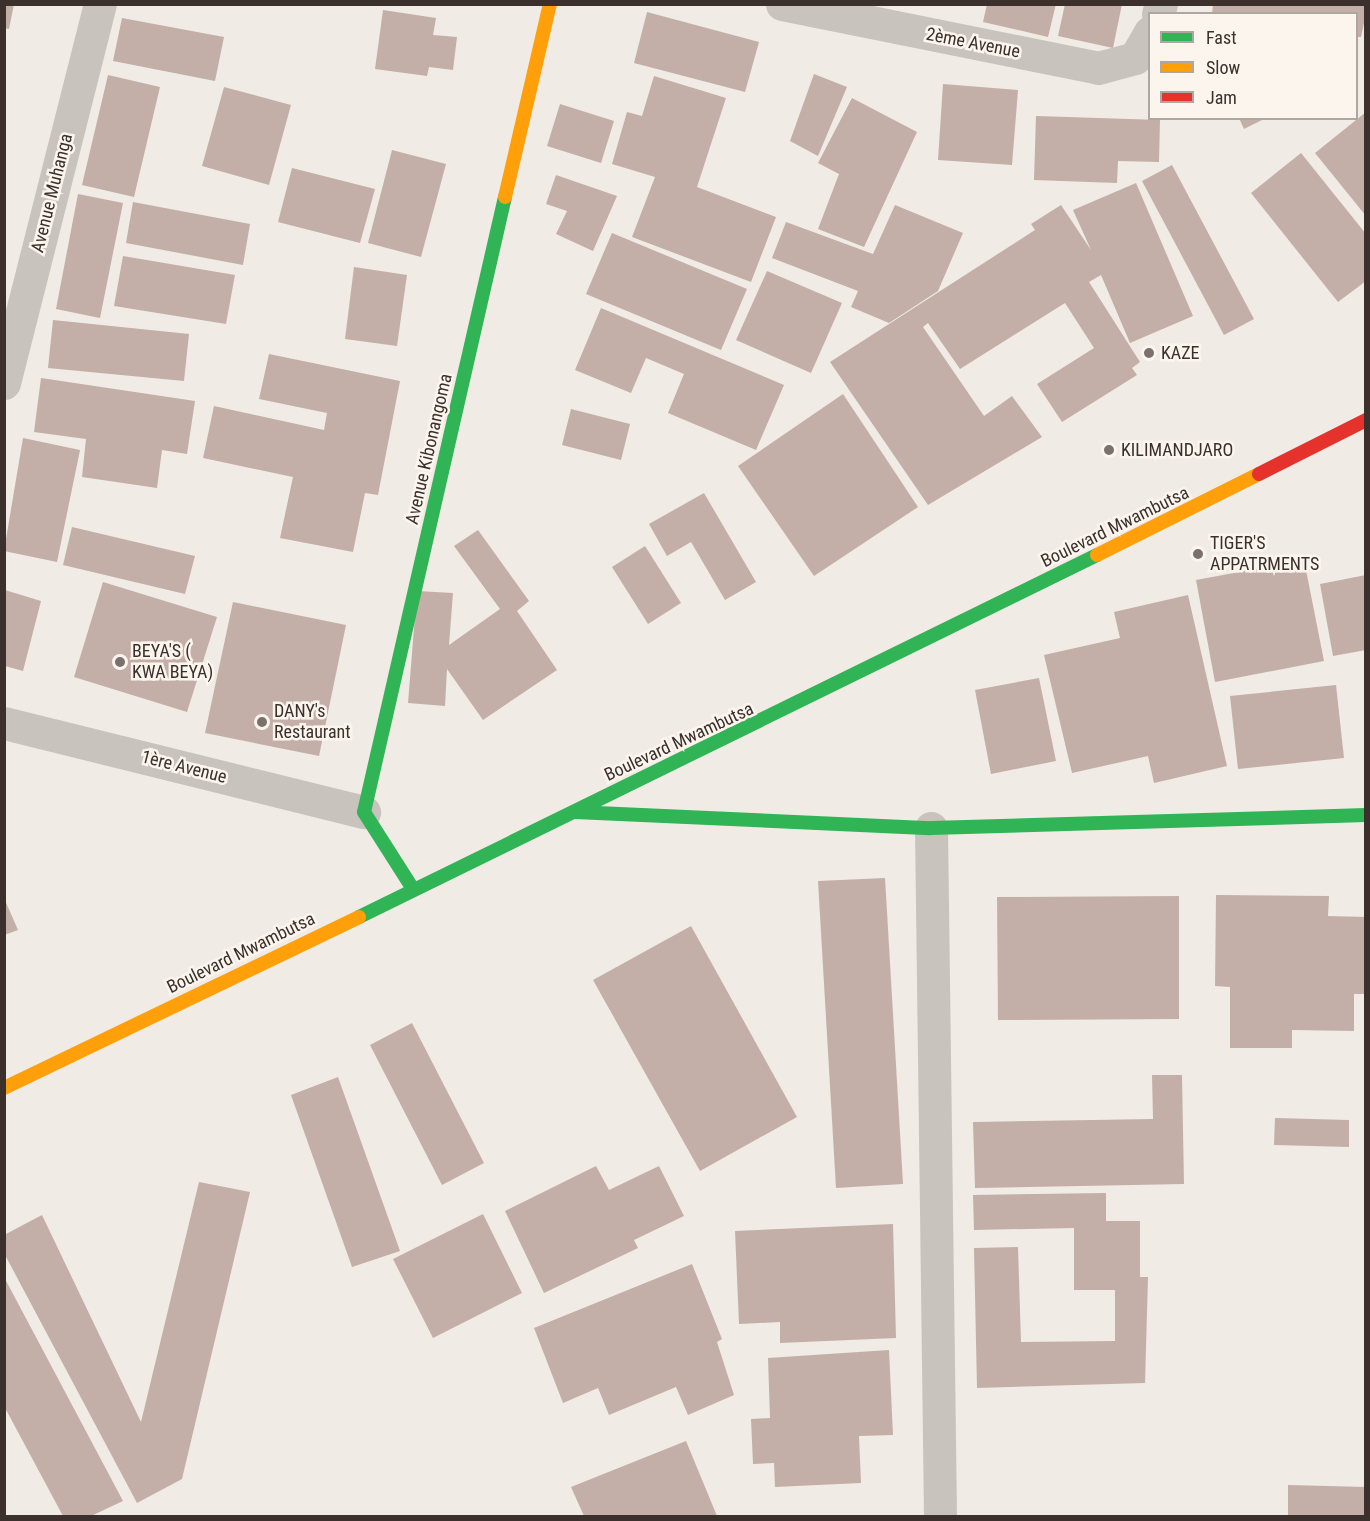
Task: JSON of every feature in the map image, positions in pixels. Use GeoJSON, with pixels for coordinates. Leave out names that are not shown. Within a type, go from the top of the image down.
{"type":"FeatureCollection","features":[{"type":"Feature","properties":{"kind":"main road","name":"Avenue Kibonangoma"},"geometry":{"type":"LineString","coordinates":[[364,812],[550,4]]}},
{"type":"Feature","properties":{"kind":"main road","name":"Boulevard Mwambutsa"},"geometry":{"type":"LineString","coordinates":[[4,1088],[575,812],[1365,420]]}},
{"type":"Feature","properties":{"kind":"main road"},"geometry":{"type":"LineString","coordinates":[[364,812],[413,889]]}},
{"type":"Feature","properties":{"kind":"main road"},"geometry":{"type":"LineString","coordinates":[[575,812],[931,828],[1365,815]]}},
{"type":"Feature","properties":{"kind":"street","name":"Avenue Muhanga"},"geometry":{"type":"LineString","coordinates":[[4,382],[100,4]]}},
{"type":"Feature","properties":{"kind":"street","name":"2ème Avenue"},"geometry":{"type":"LineString","coordinates":[[782,4],[1098,68],[1135,58],[1148,34]]}},
{"type":"Feature","properties":{"kind":"street","name":"1ère Avenue"},"geometry":{"type":"LineString","coordinates":[[4,723],[364,812]]}},
{"type":"Feature","properties":{"kind":"street"},"geometry":{"type":"LineString","coordinates":[[931,828],[934,1514]]}},
{"type":"Feature","properties":{"kind":"building"},"geometry":{"type":"Polygon","coordinates":[[[4,4],[14,4],[9,29],[4,28],[4,4]]]}},
{"type":"Feature","properties":{"kind":"building"},"geometry":{"type":"Polygon","coordinates":[[[987,4],[1056,4],[1048,37],[983,22],[987,4]]]}},
{"type":"Feature","properties":{"kind":"building"},"geometry":{"type":"Polygon","coordinates":[[[1065,4],[1122,4],[1113,48],[1058,36],[1065,4]]]}},
{"type":"Feature","properties":{"kind":"building"},"geometry":{"type":"Polygon","coordinates":[[[1213,4],[1366,4],[1361,37],[1358,37],[1358,12],[1212,12],[1213,4]]]}},
{"type":"Feature","properties":{"kind":"building"},"geometry":{"type":"Polygon","coordinates":[[[383,10],[436,18],[433,35],[457,37],[453,70],[429,67],[427,76],[375,69],[383,10]]]}},
{"type":"Feature","properties":{"kind":"building"},"geometry":{"type":"Polygon","coordinates":[[[647,12],[759,42],[745,92],[634,63],[647,12]]]}},
{"type":"Feature","properties":{"kind":"building"},"geometry":{"type":"Polygon","coordinates":[[[122,18],[224,37],[215,81],[113,61],[122,18]]]}},
{"type":"Feature","properties":{"kind":"building"},"geometry":{"type":"Polygon","coordinates":[[[814,74],[847,87],[818,156],[790,141],[814,74]]]}},
{"type":"Feature","properties":{"kind":"building"},"geometry":{"type":"Polygon","coordinates":[[[108,75],[160,87],[134,197],[82,185],[108,75]]]}},
{"type":"Feature","properties":{"kind":"building"},"geometry":{"type":"Polygon","coordinates":[[[654,76],[726,98],[697,187],[776,217],[751,282],[632,237],[655,177],[612,164],[627,112],[642,116],[654,76]]]}},
{"type":"Feature","properties":{"kind":"building"},"geometry":{"type":"Polygon","coordinates":[[[943,84],[1018,90],[1012,165],[938,160],[943,84]]]}},
{"type":"Feature","properties":{"kind":"building"},"geometry":{"type":"Polygon","coordinates":[[[224,87],[291,105],[269,185],[202,166],[224,87]]]}},
{"type":"Feature","properties":{"kind":"building"},"geometry":{"type":"Polygon","coordinates":[[[852,98],[917,132],[864,247],[818,229],[839,174],[818,163],[852,98]]]}},
{"type":"Feature","properties":{"kind":"building"},"geometry":{"type":"Polygon","coordinates":[[[560,104],[614,121],[601,163],[547,146],[560,104]]]}},
{"type":"Feature","properties":{"kind":"building"},"geometry":{"type":"Polygon","coordinates":[[[1366,112],[1366,216],[1315,153],[1366,112]]]}},
{"type":"Feature","properties":{"kind":"building"},"geometry":{"type":"Polygon","coordinates":[[[1036,116],[1160,120],[1159,162],[1118,161],[1117,183],[1034,180],[1036,116]]]}},
{"type":"Feature","properties":{"kind":"building"},"geometry":{"type":"Polygon","coordinates":[[[1240,120],[1262,120],[1244,129],[1240,120]]]}},
{"type":"Feature","properties":{"kind":"building"},"geometry":{"type":"Polygon","coordinates":[[[392,150],[446,164],[421,257],[368,243],[392,150]]]}},
{"type":"Feature","properties":{"kind":"building"},"geometry":{"type":"Polygon","coordinates":[[[1301,153],[1366,234],[1366,281],[1338,302],[1251,193],[1301,153]]]}},
{"type":"Feature","properties":{"kind":"building"},"geometry":{"type":"Polygon","coordinates":[[[1172,165],[1254,319],[1224,335],[1142,181],[1172,165]]]}},
{"type":"Feature","properties":{"kind":"building"},"geometry":{"type":"Polygon","coordinates":[[[292,168],[375,189],[360,243],[278,222],[292,168]]]}},
{"type":"Feature","properties":{"kind":"building"},"geometry":{"type":"Polygon","coordinates":[[[556,175],[617,196],[593,251],[556,234],[567,211],[546,204],[556,175]]]}},
{"type":"Feature","properties":{"kind":"building"},"geometry":{"type":"Polygon","coordinates":[[[1136,183],[1193,316],[1130,343],[1101,275],[1089,282],[1140,362],[1132,368],[1137,375],[1062,422],[1037,384],[1094,348],[1065,303],[960,369],[928,323],[923,327],[984,416],[1012,396],[1042,437],[928,505],[830,362],[1035,230],[1031,224],[1061,205],[1091,250],[1073,210],[1136,183]]]}},
{"type":"Feature","properties":{"kind":"building"},"geometry":{"type":"Polygon","coordinates":[[[78,194],[123,203],[100,318],[56,309],[78,194]]]}},
{"type":"Feature","properties":{"kind":"building"},"geometry":{"type":"Polygon","coordinates":[[[133,202],[250,224],[243,265],[126,243],[133,202]]]}},
{"type":"Feature","properties":{"kind":"building"},"geometry":{"type":"Polygon","coordinates":[[[895,205],[963,233],[938,291],[889,323],[851,307],[858,291],[772,258],[786,222],[873,254],[895,205]]]}},
{"type":"Feature","properties":{"kind":"building"},"geometry":{"type":"Polygon","coordinates":[[[612,233],[747,289],[721,350],[586,294],[612,233]]]}},
{"type":"Feature","properties":{"kind":"building"},"geometry":{"type":"Polygon","coordinates":[[[123,256],[235,275],[226,324],[114,306],[123,256]]]}},
{"type":"Feature","properties":{"kind":"building"},"geometry":{"type":"Polygon","coordinates":[[[354,267],[407,275],[397,346],[345,339],[354,267]]]}},
{"type":"Feature","properties":{"kind":"building"},"geometry":{"type":"Polygon","coordinates":[[[767,271],[842,303],[811,373],[736,340],[767,271]]]}},
{"type":"Feature","properties":{"kind":"building"},"geometry":{"type":"Polygon","coordinates":[[[601,308],[784,385],[756,450],[668,413],[684,374],[646,358],[631,393],[575,370],[601,308]]]}},
{"type":"Feature","properties":{"kind":"building"},"geometry":{"type":"Polygon","coordinates":[[[53,320],[189,334],[184,381],[48,368],[53,320]]]}},
{"type":"Feature","properties":{"kind":"building"},"geometry":{"type":"Polygon","coordinates":[[[269,354],[400,381],[378,495],[365,493],[353,552],[280,538],[293,477],[203,458],[214,406],[324,430],[327,413],[259,399],[269,354]]]}},
{"type":"Feature","properties":{"kind":"building"},"geometry":{"type":"Polygon","coordinates":[[[41,378],[195,401],[187,454],[162,450],[157,488],[82,477],[86,439],[34,432],[41,378]]]}},
{"type":"Feature","properties":{"kind":"building"},"geometry":{"type":"Polygon","coordinates":[[[843,394],[918,507],[814,576],[738,466],[843,394]]]}},
{"type":"Feature","properties":{"kind":"building"},"geometry":{"type":"Polygon","coordinates":[[[571,409],[630,424],[621,460],[562,445],[571,409]]]}},
{"type":"Feature","properties":{"kind":"building"},"geometry":{"type":"Polygon","coordinates":[[[23,438],[80,450],[57,562],[4,551],[23,438]]]}},
{"type":"Feature","properties":{"kind":"building"},"geometry":{"type":"Polygon","coordinates":[[[704,493],[756,582],[725,600],[691,542],[667,556],[649,524],[704,493]]]}},
{"type":"Feature","properties":{"kind":"building"},"geometry":{"type":"Polygon","coordinates":[[[72,527],[195,556],[185,594],[63,565],[72,527]]]}},
{"type":"Feature","properties":{"kind":"building"},"geometry":{"type":"Polygon","coordinates":[[[478,530],[529,601],[517,611],[557,670],[483,720],[447,669],[445,706],[408,703],[417,591],[453,593],[449,645],[500,609],[454,546],[478,530]]]}},
{"type":"Feature","properties":{"kind":"building"},"geometry":{"type":"Polygon","coordinates":[[[645,546],[681,603],[648,624],[612,567],[645,546]]]}},
{"type":"Feature","properties":{"kind":"building"},"geometry":{"type":"Polygon","coordinates":[[[1304,560],[1324,661],[1215,682],[1196,580],[1304,560]]]}},
{"type":"Feature","properties":{"kind":"building"},"geometry":{"type":"Polygon","coordinates":[[[1366,575],[1366,650],[1333,656],[1320,584],[1366,575]]]}},
{"type":"Feature","properties":{"kind":"building"},"geometry":{"type":"Polygon","coordinates":[[[103,582],[217,617],[187,712],[74,677],[103,582]]]}},
{"type":"Feature","properties":{"kind":"building"},"geometry":{"type":"Polygon","coordinates":[[[5,590],[41,601],[23,671],[5,666],[5,590]]]}},
{"type":"Feature","properties":{"kind":"building"},"geometry":{"type":"Polygon","coordinates":[[[1188,595],[1227,766],[1154,783],[1148,756],[1072,773],[1044,655],[1120,638],[1114,612],[1188,595]]]}},
{"type":"Feature","properties":{"kind":"building"},"geometry":{"type":"Polygon","coordinates":[[[233,602],[346,625],[319,756],[205,733],[233,602]]]}},
{"type":"Feature","properties":{"kind":"building"},"geometry":{"type":"Polygon","coordinates":[[[1039,678],[1056,761],[991,774],[975,690],[1039,678]]]}},
{"type":"Feature","properties":{"kind":"building"},"geometry":{"type":"Polygon","coordinates":[[[1336,685],[1344,758],[1238,769],[1230,696],[1336,685]]]}},
{"type":"Feature","properties":{"kind":"building"},"geometry":{"type":"Polygon","coordinates":[[[885,878],[903,1184],[836,1188],[818,881],[885,878]]]}},
{"type":"Feature","properties":{"kind":"building"},"geometry":{"type":"Polygon","coordinates":[[[1216,895],[1329,896],[1328,916],[1366,917],[1366,994],[1354,994],[1354,1031],[1292,1030],[1292,1048],[1230,1048],[1230,987],[1215,986],[1216,895]]]}},
{"type":"Feature","properties":{"kind":"building"},"geometry":{"type":"Polygon","coordinates":[[[1179,896],[1179,1019],[998,1020],[997,897],[1179,896]]]}},
{"type":"Feature","properties":{"kind":"building"},"geometry":{"type":"Polygon","coordinates":[[[4,898],[18,930],[4,935],[4,898]]]}},
{"type":"Feature","properties":{"kind":"building"},"geometry":{"type":"Polygon","coordinates":[[[691,926],[797,1117],[700,1171],[593,980],[691,926]]]}},
{"type":"Feature","properties":{"kind":"building"},"geometry":{"type":"Polygon","coordinates":[[[412,1023],[484,1163],[442,1185],[370,1045],[412,1023]]]}},
{"type":"Feature","properties":{"kind":"building"},"geometry":{"type":"Polygon","coordinates":[[[1152,1075],[1182,1075],[1184,1184],[975,1188],[973,1122],[1153,1119],[1152,1075]]]}},
{"type":"Feature","properties":{"kind":"building"},"geometry":{"type":"Polygon","coordinates":[[[338,1077],[400,1251],[352,1267],[291,1095],[338,1077]]]}},
{"type":"Feature","properties":{"kind":"building"},"geometry":{"type":"Polygon","coordinates":[[[1275,1118],[1349,1120],[1349,1147],[1274,1145],[1275,1118]]]}},
{"type":"Feature","properties":{"kind":"building"},"geometry":{"type":"Polygon","coordinates":[[[596,1166],[609,1190],[659,1166],[684,1216],[634,1240],[638,1248],[544,1293],[505,1211],[596,1166]]]}},
{"type":"Feature","properties":{"kind":"building"},"geometry":{"type":"Polygon","coordinates":[[[199,1182],[250,1192],[182,1479],[137,1503],[4,1253],[4,1235],[42,1215],[141,1422],[199,1182]]]}},
{"type":"Feature","properties":{"kind":"building"},"geometry":{"type":"Polygon","coordinates":[[[1106,1193],[1106,1221],[1140,1221],[1140,1277],[1148,1277],[1145,1383],[977,1388],[974,1248],[1018,1247],[1021,1342],[1115,1341],[1115,1290],[1074,1290],[1074,1228],[974,1230],[973,1195],[1106,1193]]]}},
{"type":"Feature","properties":{"kind":"building"},"geometry":{"type":"Polygon","coordinates":[[[483,1214],[522,1293],[433,1338],[393,1259],[483,1214]]]}},
{"type":"Feature","properties":{"kind":"building"},"geometry":{"type":"Polygon","coordinates":[[[893,1224],[896,1338],[780,1343],[780,1322],[739,1324],[735,1231],[893,1224]]]}},
{"type":"Feature","properties":{"kind":"building"},"geometry":{"type":"Polygon","coordinates":[[[692,1264],[722,1339],[717,1342],[734,1395],[688,1415],[676,1387],[609,1415],[598,1388],[563,1403],[534,1328],[692,1264]]]}},
{"type":"Feature","properties":{"kind":"building"},"geometry":{"type":"Polygon","coordinates":[[[4,1277],[123,1501],[91,1516],[63,1516],[4,1406],[4,1277]]]}},
{"type":"Feature","properties":{"kind":"building"},"geometry":{"type":"Polygon","coordinates":[[[889,1350],[893,1435],[859,1436],[861,1483],[775,1487],[774,1463],[753,1464],[751,1419],[770,1418],[768,1358],[889,1350]]]}},
{"type":"Feature","properties":{"kind":"building"},"geometry":{"type":"Polygon","coordinates":[[[686,1441],[717,1516],[584,1516],[571,1487],[686,1441]]]}},
{"type":"Feature","properties":{"kind":"building"},"geometry":{"type":"Polygon","coordinates":[[[1288,1485],[1366,1487],[1366,1516],[1288,1516],[1288,1485]]]}},
{"type":"Feature","properties":{"kind":"traffic: fast"},"geometry":{"type":"LineString","coordinates":[[413,889],[364,812],[505,197]]}},
{"type":"Feature","properties":{"kind":"traffic: fast"},"geometry":{"type":"LineString","coordinates":[[359,917],[1097,555]]}},
{"type":"Feature","properties":{"kind":"traffic: fast"},"geometry":{"type":"LineString","coordinates":[[575,812],[931,828],[1366,815]]}},
{"type":"Feature","properties":{"kind":"traffic: slow"},"geometry":{"type":"LineString","coordinates":[[505,197],[550,4]]}},
{"type":"Feature","properties":{"kind":"traffic: slow"},"geometry":{"type":"LineString","coordinates":[[1097,555],[1259,474]]}},
{"type":"Feature","properties":{"kind":"traffic: slow"},"geometry":{"type":"LineString","coordinates":[[4,1088],[359,917]]}},
{"type":"Feature","properties":{"kind":"traffic: jam"},"geometry":{"type":"LineString","coordinates":[[1259,474],[1366,420]]}},
{"type":"Feature","properties":{"kind":"place","name":"KAZE"},"geometry":{"type":"Point","coordinates":[1149,353]}},
{"type":"Feature","properties":{"kind":"place","name":"KILIMANDJARO"},"geometry":{"type":"Point","coordinates":[1109,450]}},
{"type":"Feature","properties":{"kind":"place","name":"TIGER'S APPATRMENTS"},"geometry":{"type":"Point","coordinates":[1198,554]}},
{"type":"Feature","properties":{"kind":"place","name":"BEYA'S ( KWA BEYA)"},"geometry":{"type":"Point","coordinates":[120,662]}},
{"type":"Feature","properties":{"kind":"place","name":"DANY's Restaurant"},"geometry":{"type":"Point","coordinates":[262,722]}}]}
